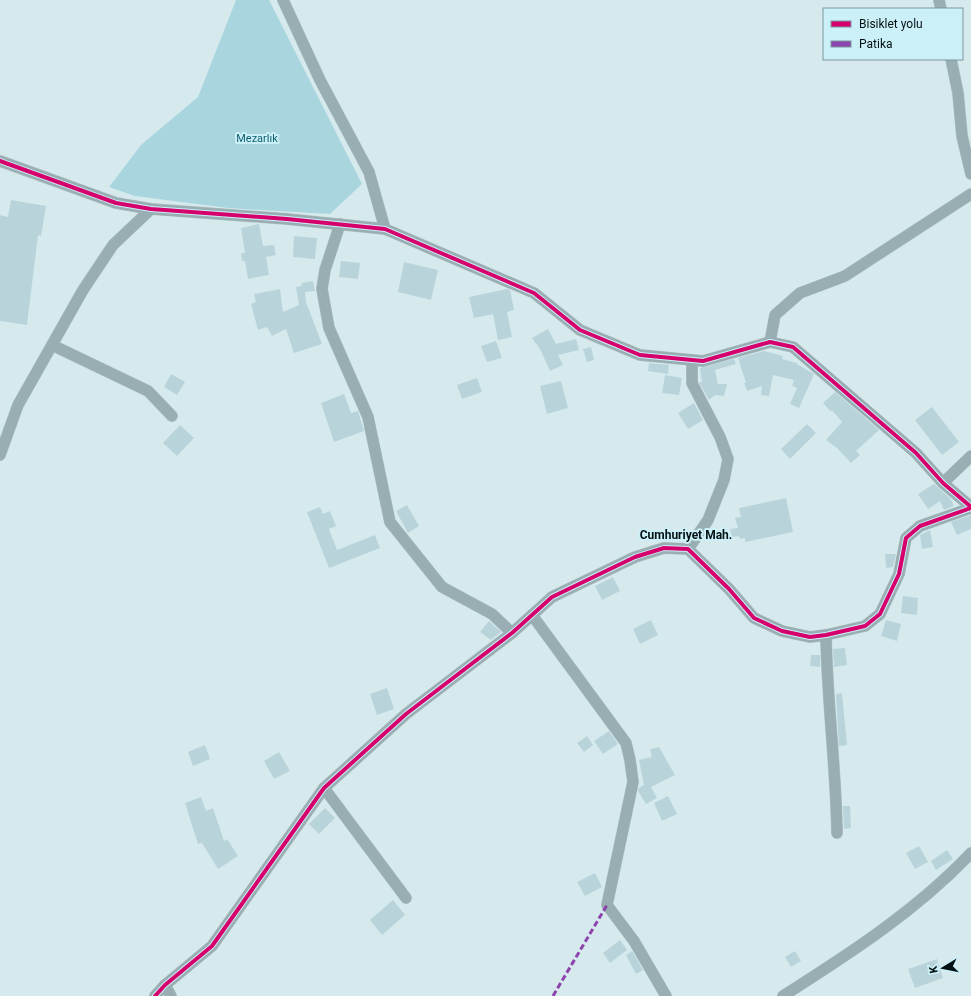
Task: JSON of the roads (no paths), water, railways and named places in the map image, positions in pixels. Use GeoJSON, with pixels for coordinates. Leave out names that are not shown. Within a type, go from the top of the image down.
{"type":"FeatureCollection","features":[{"type":"Feature","properties":{"kind":"street"},"geometry":{"type":"LineString","coordinates":[[283,0],[320,80],[369,172],[385,229]]}},
{"type":"Feature","properties":{"kind":"street"},"geometry":{"type":"LineString","coordinates":[[952,60],[958,93],[962,136],[971,174]]}},
{"type":"Feature","properties":{"kind":"street"},"geometry":{"type":"LineString","coordinates":[[0,161],[116,203],[151,209],[385,229],[534,294],[580,330],[640,355],[703,361],[770,342],[793,347],[916,453],[943,483],[971,508],[920,526],[906,538],[899,574],[880,614],[865,626],[826,635],[810,637],[782,631],[754,618],[729,589],[688,549],[664,548],[636,557],[552,597],[512,633],[406,714],[324,788],[212,946],[165,985],[155,996]]}},
{"type":"Feature","properties":{"kind":"street"},"geometry":{"type":"LineString","coordinates":[[770,342],[775,315],[800,293],[845,276],[971,194]]}},
{"type":"Feature","properties":{"kind":"street"},"geometry":{"type":"LineString","coordinates":[[0,455],[18,405],[83,290],[113,245],[151,209]]}},
{"type":"Feature","properties":{"kind":"street"},"geometry":{"type":"LineString","coordinates":[[340,224],[325,270],[322,288],[329,328],[368,418],[390,522],[442,587],[492,614],[512,633]]}},
{"type":"Feature","properties":{"kind":"street"},"geometry":{"type":"LineString","coordinates":[[52,345],[148,391],[172,416]]}},
{"type":"Feature","properties":{"kind":"street"},"geometry":{"type":"LineString","coordinates":[[688,549],[708,520],[724,480],[728,459],[720,436],[692,383],[692,360]]}},
{"type":"Feature","properties":{"kind":"street"},"geometry":{"type":"LineString","coordinates":[[943,483],[971,456]]}},
{"type":"Feature","properties":{"kind":"street"},"geometry":{"type":"LineString","coordinates":[[532,615],[626,743],[633,782],[607,905],[634,941],[666,996]]}},
{"type":"Feature","properties":{"kind":"street"},"geometry":{"type":"LineString","coordinates":[[826,635],[826,681],[835,777],[837,833]]}},
{"type":"Feature","properties":{"kind":"street"},"geometry":{"type":"LineString","coordinates":[[324,788],[406,898]]}},
{"type":"Feature","properties":{"kind":"street"},"geometry":{"type":"LineString","coordinates":[[783,996],[862,946],[900,916],[971,853]]}},
{"type":"Feature","properties":{"kind":"street"},"geometry":{"type":"LineString","coordinates":[[165,985],[171,996]]}},
{"type":"Feature","properties":{"kind":"district","name":"Cumhuriyet Mah."},"geometry":{"type":"Point","coordinates":[686,535]}},
{"type":"Feature","properties":{"kind":"park label","name":"Mezarlık"},"geometry":{"type":"Point","coordinates":[257,138]}}]}
